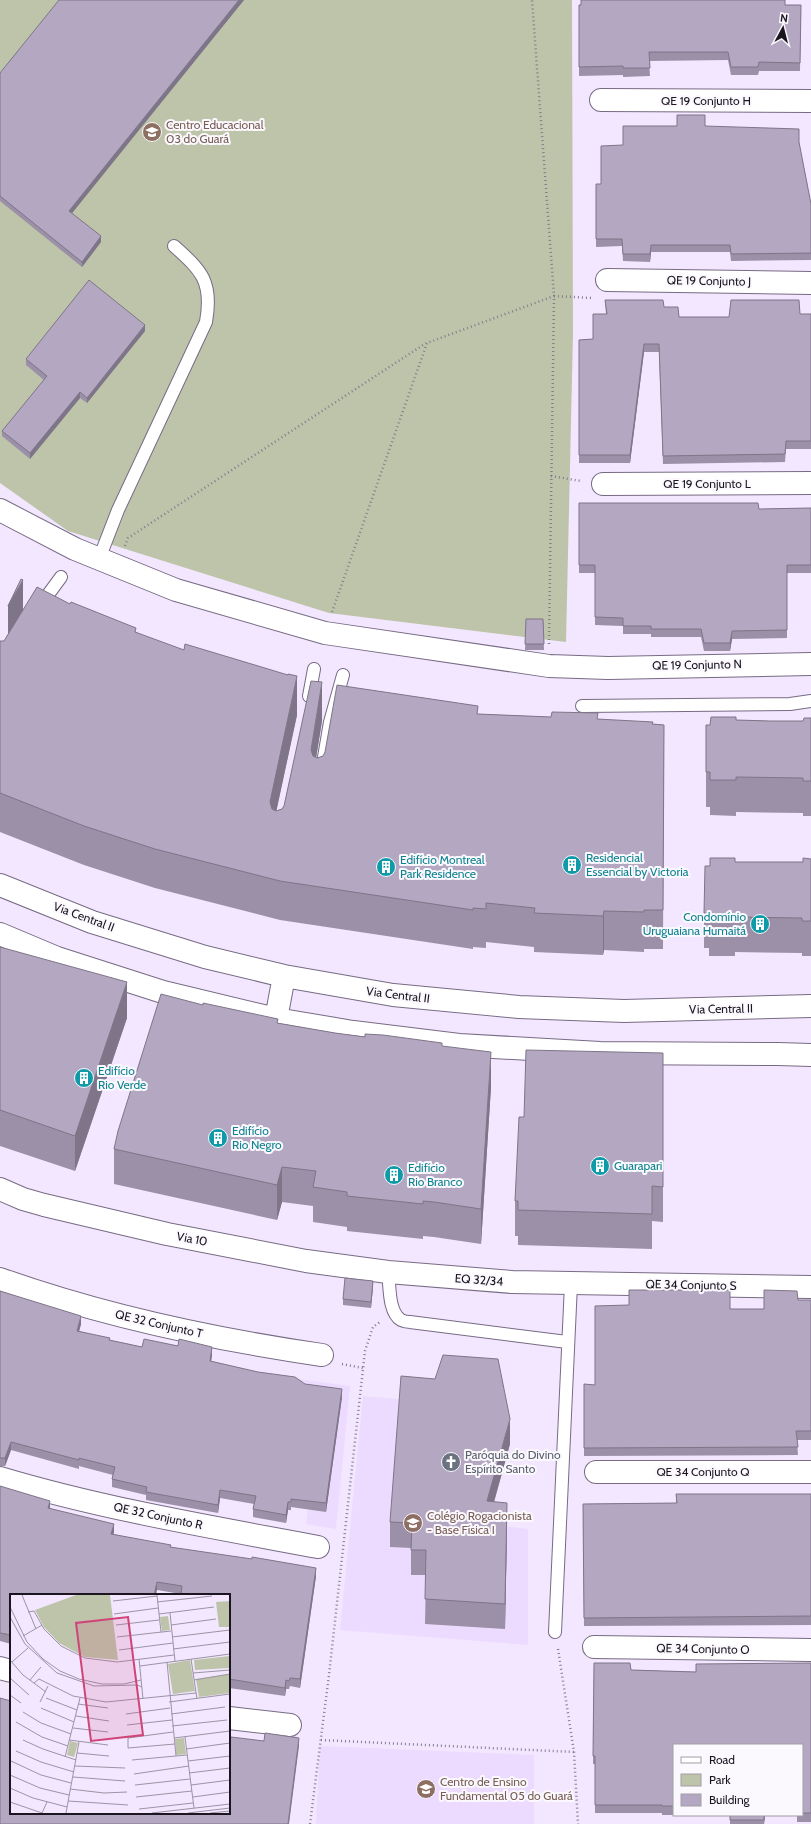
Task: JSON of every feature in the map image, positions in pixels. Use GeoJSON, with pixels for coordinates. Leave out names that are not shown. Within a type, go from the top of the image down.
{"type":"FeatureCollection","features":[{"type":"Feature","properties":{"kind":"street","name":"QE 19 Conjunto H"},"geometry":{"type":"LineString","coordinates":[[601,100],[811,101]]}},
{"type":"Feature","properties":{"kind":"street","name":"QE 19 Conjunto J"},"geometry":{"type":"LineString","coordinates":[[607,280],[811,283]]}},
{"type":"Feature","properties":{"kind":"street","name":"QE 19 Conjunto L"},"geometry":{"type":"LineString","coordinates":[[603,484],[811,483]]}},
{"type":"Feature","properties":{"kind":"street","name":"QE 19 Conjunto N"},"geometry":{"type":"LineString","coordinates":[[0,510],[67,546],[176,590],[325,633],[549,666],[583,667],[811,664]]}},
{"type":"Feature","properties":{"kind":"street","name":"Via Central II"},"geometry":{"type":"LineString","coordinates":[[0,885],[92,922],[205,957],[284,976],[393,995],[519,1007],[624,1011],[811,1006]]}},
{"type":"Feature","properties":{"kind":"street"},"geometry":{"type":"LineString","coordinates":[[0,934],[57,958],[163,992],[276,1019],[353,1032],[458,1046],[600,1053],[811,1055]]}},
{"type":"Feature","properties":{"kind":"street"},"geometry":{"type":"LineString","coordinates":[[276,1019],[284,976]]}},
{"type":"Feature","properties":{"kind":"street","name":"Via 10"},"geometry":{"type":"LineString","coordinates":[[0,1189],[22,1199],[44,1205],[167,1234],[306,1261],[388,1272]]}},
{"type":"Feature","properties":{"kind":"street","name":"EQ 32/34"},"geometry":{"type":"LineString","coordinates":[[388,1272],[468,1280],[571,1284]]}},
{"type":"Feature","properties":{"kind":"street","name":"QE 32 Conjunto T"},"geometry":{"type":"LineString","coordinates":[[0,1279],[40,1293],[139,1321],[245,1344],[322,1355]]}},
{"type":"Feature","properties":{"kind":"street","name":"QE 34 Conjunto S"},"geometry":{"type":"LineString","coordinates":[[571,1284],[811,1287]]}},
{"type":"Feature","properties":{"kind":"street","name":"QE 34 Conjunto Q"},"geometry":{"type":"LineString","coordinates":[[596,1472],[811,1472]]}},
{"type":"Feature","properties":{"kind":"street","name":"QE 32 Conjunto R"},"geometry":{"type":"LineString","coordinates":[[0,1478],[62,1496],[169,1519],[318,1547]]}},
{"type":"Feature","properties":{"kind":"street","name":"QE 34 Conjunto O"},"geometry":{"type":"LineString","coordinates":[[594,1647],[811,1650]]}},
{"type":"Feature","properties":{"kind":"street"},"geometry":{"type":"LineString","coordinates":[[0,1668],[10,1671]]}},
{"type":"Feature","properties":{"kind":"street"},"geometry":{"type":"LineString","coordinates":[[230,1718],[290,1725]]}},
{"type":"Feature","properties":{"kind":"lane"},"geometry":{"type":"LineString","coordinates":[[108,563],[121,504],[206,322],[208,292],[202,276],[195,264],[174,246]]}},
{"type":"Feature","properties":{"kind":"lane"},"geometry":{"type":"LineString","coordinates":[[34,615],[42,602],[61,578]]}},
{"type":"Feature","properties":{"kind":"lane"},"geometry":{"type":"LineString","coordinates":[[307,706],[314,669]]}},
{"type":"Feature","properties":{"kind":"lane"},"geometry":{"type":"LineString","coordinates":[[320,782],[330,722],[343,675]]}},
{"type":"Feature","properties":{"kind":"lane"},"geometry":{"type":"LineString","coordinates":[[582,706],[790,704],[811,701]]}},
{"type":"Feature","properties":{"kind":"lane"},"geometry":{"type":"LineString","coordinates":[[388,1272],[392,1306],[394,1313],[400,1320],[567,1342]]}},
{"type":"Feature","properties":{"kind":"lane"},"geometry":{"type":"LineString","coordinates":[[555,1632],[567,1342],[571,1284]]}},
{"type":"Feature","properties":{"kind":"path"},"geometry":{"type":"LineString","coordinates":[[532,0],[554,296],[549,666]]}},
{"type":"Feature","properties":{"kind":"path"},"geometry":{"type":"LineString","coordinates":[[108,563],[128,538],[427,343],[554,296],[597,298],[607,280]]}},
{"type":"Feature","properties":{"kind":"path"},"geometry":{"type":"LineString","coordinates":[[325,633],[427,343]]}},
{"type":"Feature","properties":{"kind":"path"},"geometry":{"type":"LineString","coordinates":[[551,476],[603,484]]}},
{"type":"Feature","properties":{"kind":"path"},"geometry":{"type":"LineString","coordinates":[[310,1824],[366,1350],[373,1326],[394,1313]]}},
{"type":"Feature","properties":{"kind":"path"},"geometry":{"type":"LineString","coordinates":[[555,1632],[564,1678],[574,1752],[578,1824]]}},
{"type":"Feature","properties":{"kind":"path"},"geometry":{"type":"LineString","coordinates":[[321,1740],[574,1752]]}},
{"type":"Feature","properties":{"kind":"shaded area"},"geometry":{"type":"Polygon","coordinates":[[[254,1373],[350,1386],[336,1529],[306,1524],[315,1449],[254,1373]]]}},
{"type":"Feature","properties":{"kind":"shaded area","name":"Colégio Rogacionista - Base Física I"},"geometry":{"type":"Polygon","coordinates":[[[363,1396],[431,1402],[425,1517],[528,1529],[528,1645],[340,1630],[363,1396]]]}},
{"type":"Feature","properties":{"kind":"shaded area","name":"Centro de Ensino Fundamental 05 do Guará"},"geometry":{"type":"Polygon","coordinates":[[[320,1746],[534,1755],[534,1824],[316,1824],[320,1746]]]}},
{"type":"Feature","properties":{"kind":"green space"},"geometry":{"type":"Polygon","coordinates":[[[0,0],[572,0],[573,334],[566,642],[329,613],[68,531],[0,483],[0,0]]]}},
{"type":"Feature","properties":{"kind":"building"},"geometry":{"type":"Polygon","coordinates":[[[59,0],[239,0],[69,211],[101,236],[82,262],[0,196],[0,73],[59,0]]]}},
{"type":"Feature","properties":{"kind":"building"},"geometry":{"type":"Polygon","coordinates":[[[581,0],[785,0],[785,5],[801,5],[800,63],[759,62],[758,67],[731,67],[728,52],[649,52],[650,68],[623,68],[623,66],[579,67],[579,5],[581,5],[581,0]]]}},
{"type":"Feature","properties":{"kind":"building"},"geometry":{"type":"Polygon","coordinates":[[[677,115],[705,115],[705,126],[799,129],[799,142],[811,204],[811,253],[731,254],[730,245],[651,245],[650,254],[623,254],[622,239],[596,239],[596,184],[601,184],[601,146],[623,145],[623,126],[677,126],[677,115]]]}},
{"type":"Feature","properties":{"kind":"building"},"geometry":{"type":"Polygon","coordinates":[[[89,280],[145,325],[87,398],[80,392],[30,453],[2,431],[47,376],[26,359],[89,280]]]}},
{"type":"Feature","properties":{"kind":"building"},"geometry":{"type":"Polygon","coordinates":[[[605,300],[663,300],[664,307],[678,307],[679,317],[729,317],[731,300],[799,300],[800,314],[811,314],[811,441],[786,441],[785,454],[663,456],[659,344],[644,344],[630,455],[579,455],[579,340],[593,339],[593,314],[607,314],[605,300]]]}},
{"type":"Feature","properties":{"kind":"building"},"geometry":{"type":"Polygon","coordinates":[[[579,503],[758,503],[759,509],[811,508],[811,565],[787,565],[787,630],[732,631],[730,643],[704,643],[701,629],[651,629],[651,626],[623,626],[623,618],[595,617],[595,565],[579,565],[579,503]]]}},
{"type":"Feature","properties":{"kind":"building"},"geometry":{"type":"Polygon","coordinates":[[[21,579],[23,580],[8,606],[21,579]]]}},
{"type":"Feature","properties":{"kind":"building"},"geometry":{"type":"Polygon","coordinates":[[[37,587],[70,604],[71,602],[136,628],[135,632],[184,650],[185,644],[288,675],[297,676],[270,802],[272,809],[276,811],[282,809],[284,806],[311,681],[322,682],[311,750],[313,756],[317,758],[323,756],[325,752],[337,685],[478,706],[477,714],[551,717],[552,712],[598,713],[597,719],[653,722],[652,724],[664,725],[663,910],[644,910],[644,912],[604,911],[603,916],[534,913],[535,908],[486,903],[486,909],[473,908],[473,910],[280,881],[155,849],[84,826],[0,793],[0,641],[4,641],[37,587]]]}},
{"type":"Feature","properties":{"kind":"building"},"geometry":{"type":"Polygon","coordinates":[[[526,619],[543,619],[544,644],[525,644],[526,619]]]}},
{"type":"Feature","properties":{"kind":"building"},"geometry":{"type":"Polygon","coordinates":[[[711,717],[736,717],[736,720],[770,721],[803,721],[804,718],[811,718],[811,781],[803,781],[803,778],[736,777],[736,780],[710,780],[710,772],[706,772],[706,725],[710,725],[711,717]]]}},
{"type":"Feature","properties":{"kind":"building"},"geometry":{"type":"Polygon","coordinates":[[[710,858],[735,858],[735,862],[803,862],[803,858],[811,859],[811,921],[802,921],[802,918],[735,917],[735,921],[709,921],[710,913],[704,913],[705,866],[710,866],[710,858]]]}},
{"type":"Feature","properties":{"kind":"building"},"geometry":{"type":"Polygon","coordinates":[[[0,947],[127,982],[75,1136],[0,1110],[0,947]]]}},
{"type":"Feature","properties":{"kind":"building"},"geometry":{"type":"Polygon","coordinates":[[[161,994],[203,1005],[203,1003],[278,1019],[277,1023],[365,1037],[365,1034],[383,1035],[442,1043],[442,1046],[491,1052],[481,1209],[434,1202],[423,1201],[423,1204],[347,1196],[347,1192],[313,1187],[316,1171],[282,1167],[277,1185],[114,1149],[118,1131],[161,994]]]}},
{"type":"Feature","properties":{"kind":"building","name":"Guarapari"},"geometry":{"type":"Polygon","coordinates":[[[526,1050],[663,1053],[663,1187],[652,1186],[652,1214],[518,1210],[518,1201],[515,1201],[519,1117],[524,1117],[526,1050]]]}},
{"type":"Feature","properties":{"kind":"building"},"geometry":{"type":"Polygon","coordinates":[[[345,1278],[373,1281],[371,1302],[343,1299],[345,1278]]]}},
{"type":"Feature","properties":{"kind":"building"},"geometry":{"type":"Polygon","coordinates":[[[629,1290],[730,1290],[730,1309],[764,1309],[764,1290],[797,1291],[798,1300],[811,1300],[811,1431],[796,1431],[798,1447],[584,1448],[584,1384],[595,1385],[595,1306],[629,1305],[629,1290]]]}},
{"type":"Feature","properties":{"kind":"building"},"geometry":{"type":"Polygon","coordinates":[[[0,1291],[81,1316],[77,1331],[142,1347],[144,1339],[178,1346],[179,1339],[212,1347],[210,1361],[258,1372],[295,1377],[305,1384],[342,1389],[326,1503],[291,1499],[291,1502],[288,1502],[286,1515],[253,1509],[256,1496],[220,1490],[218,1505],[146,1492],[147,1487],[112,1479],[115,1467],[79,1458],[79,1460],[11,1442],[5,1458],[0,1458],[0,1291]]]}},
{"type":"Feature","properties":{"kind":"building"},"geometry":{"type":"Polygon","coordinates":[[[443,1355],[498,1359],[510,1419],[487,1501],[507,1503],[505,1604],[425,1599],[426,1550],[411,1550],[412,1523],[390,1522],[401,1376],[435,1379],[443,1355]]]}},
{"type":"Feature","properties":{"kind":"building"},"geometry":{"type":"Polygon","coordinates":[[[0,1486],[50,1501],[48,1508],[114,1524],[111,1534],[171,1545],[170,1547],[252,1559],[252,1557],[316,1568],[300,1679],[290,1678],[289,1681],[286,1680],[285,1688],[230,1679],[230,1594],[181,1594],[182,1586],[157,1582],[154,1594],[10,1594],[10,1635],[0,1633],[0,1486]]]}},
{"type":"Feature","properties":{"kind":"building"},"geometry":{"type":"Polygon","coordinates":[[[676,1494],[811,1494],[811,1616],[584,1618],[583,1504],[677,1503],[676,1494]]]}},
{"type":"Feature","properties":{"kind":"building"},"geometry":{"type":"Polygon","coordinates":[[[594,1663],[630,1663],[631,1670],[696,1672],[696,1664],[811,1663],[811,1813],[803,1813],[803,1744],[673,1744],[673,1806],[595,1805],[595,1756],[593,1756],[594,1663]]]}},
{"type":"Feature","properties":{"kind":"building"},"geometry":{"type":"Polygon","coordinates":[[[0,1698],[10,1701],[10,1814],[230,1814],[231,1737],[264,1741],[265,1733],[299,1738],[288,1824],[0,1824],[0,1698]]]}},
{"type":"Feature","properties":{"kind":"building"},"geometry":{"type":"Polygon","coordinates":[[[730,1816],[764,1816],[764,1820],[730,1820],[730,1816]]]}},
{"type":"Feature","properties":{"kind":"place","name":"Centro Educacional 03 do Guará"},"geometry":{"type":"Point","coordinates":[152,132]}},
{"type":"Feature","properties":{"kind":"place","name":"Residencial Essencial by Victoria"},"geometry":{"type":"Point","coordinates":[572,865]}},
{"type":"Feature","properties":{"kind":"place","name":"Edifício Montreal Park Residence"},"geometry":{"type":"Point","coordinates":[386,867]}},
{"type":"Feature","properties":{"kind":"place","name":"Condomínio Uruguaiana Humaitá"},"geometry":{"type":"Point","coordinates":[760,924]}},
{"type":"Feature","properties":{"kind":"place","name":"Edifício Rio Verde"},"geometry":{"type":"Point","coordinates":[84,1078]}},
{"type":"Feature","properties":{"kind":"place","name":"Edifício Rio Negro"},"geometry":{"type":"Point","coordinates":[218,1138]}},
{"type":"Feature","properties":{"kind":"place","name":"Guarapari"},"geometry":{"type":"Point","coordinates":[600,1166]}},
{"type":"Feature","properties":{"kind":"place","name":"Edifício Rio Branco"},"geometry":{"type":"Point","coordinates":[394,1175]}},
{"type":"Feature","properties":{"kind":"place","name":"Paróquia do Divino Espírito Santo"},"geometry":{"type":"Point","coordinates":[451,1462]}},
{"type":"Feature","properties":{"kind":"place","name":"Colégio Rogacionista - Base Física I"},"geometry":{"type":"Point","coordinates":[413,1523]}},
{"type":"Feature","properties":{"kind":"place","name":"Centro de Ensino Fundamental 05 do Guará"},"geometry":{"type":"Point","coordinates":[426,1789]}}]}
